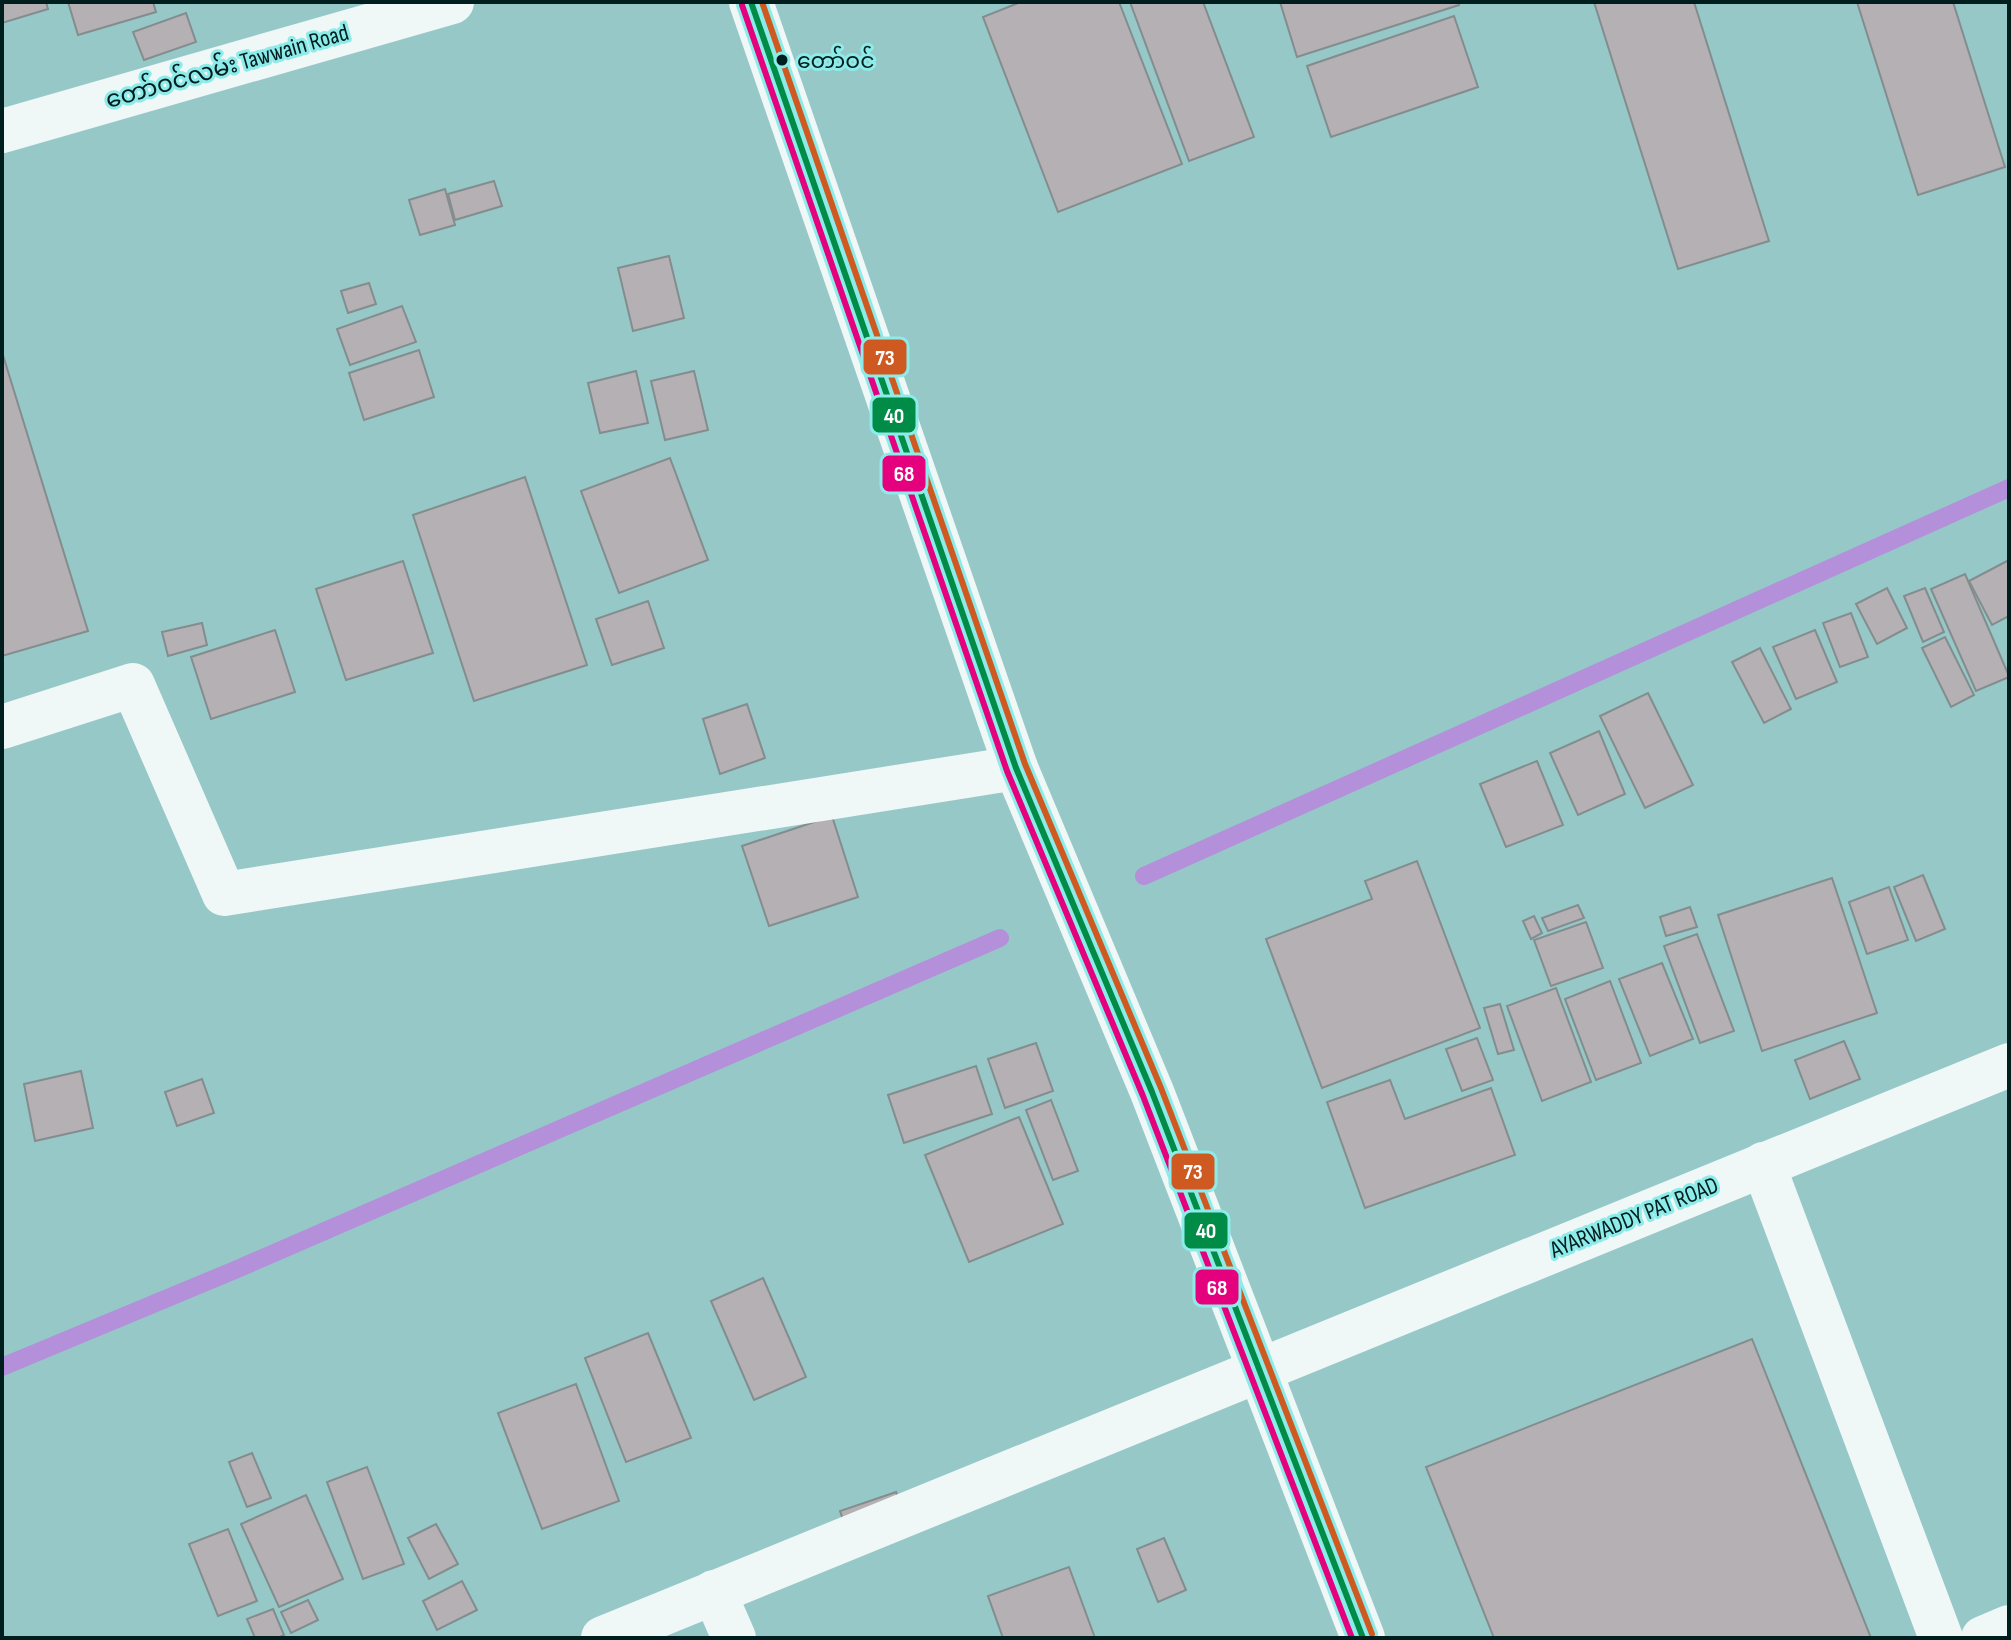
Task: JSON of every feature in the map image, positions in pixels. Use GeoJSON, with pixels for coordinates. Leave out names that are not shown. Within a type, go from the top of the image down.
{"type":"FeatureCollection","features":[{"type":"Feature","properties":{"kind":"street","name":"တော်ဝင်လမ်း Tawwain Road"},"geometry":{"type":"LineString","coordinates":[[2,131],[452,2]]}},
{"type":"Feature","properties":{"kind":"street"},"geometry":{"type":"LineString","coordinates":[[751,2],[1016,768],[1152,1092],[1363,1638]]}},
{"type":"Feature","properties":{"kind":"street"},"geometry":{"type":"LineString","coordinates":[[2,727],[133,685],[224,894],[1016,768]]}},
{"type":"Feature","properties":{"kind":"street","name":"AYARWADDY PAT ROAD"},"geometry":{"type":"LineString","coordinates":[[603,1638],[2009,1065]]}},
{"type":"Feature","properties":{"kind":"street"},"geometry":{"type":"LineString","coordinates":[[1763,1164],[1941,1638]]}},
{"type":"Feature","properties":{"kind":"street"},"geometry":{"type":"LineString","coordinates":[[714,1592],[734,1638]]}},
{"type":"Feature","properties":{"kind":"street"},"geometry":{"type":"LineString","coordinates":[[1983,1638],[2009,1627]]}},
{"type":"Feature","properties":{"kind":"building"},"geometry":{"type":"Polygon","coordinates":[[[2,2],[46,2],[48,9],[2,23],[2,2]]]}},
{"type":"Feature","properties":{"kind":"building"},"geometry":{"type":"Polygon","coordinates":[[[68,2],[153,2],[156,12],[78,35],[68,2]]]}},
{"type":"Feature","properties":{"kind":"building"},"geometry":{"type":"Polygon","coordinates":[[[1021,2],[1119,2],[1182,164],[1058,212],[983,17],[1021,2]]]}},
{"type":"Feature","properties":{"kind":"building"},"geometry":{"type":"Polygon","coordinates":[[[1130,2],[1203,2],[1254,137],[1189,161],[1130,2]]]}},
{"type":"Feature","properties":{"kind":"building"},"geometry":{"type":"Polygon","coordinates":[[[1280,2],[1458,2],[1459,5],[1297,57],[1280,2]]]}},
{"type":"Feature","properties":{"kind":"building"},"geometry":{"type":"Polygon","coordinates":[[[1594,2],[1694,2],[1769,241],[1678,269],[1594,2]]]}},
{"type":"Feature","properties":{"kind":"building"},"geometry":{"type":"Polygon","coordinates":[[[1857,2],[1953,2],[2005,167],[1918,195],[1857,2]]]}},
{"type":"Feature","properties":{"kind":"building"},"geometry":{"type":"Polygon","coordinates":[[[186,13],[196,42],[144,60],[133,32],[186,13]]]}},
{"type":"Feature","properties":{"kind":"building"},"geometry":{"type":"Polygon","coordinates":[[[1454,16],[1478,87],[1331,137],[1307,66],[1454,16]]]}},
{"type":"Feature","properties":{"kind":"building"},"geometry":{"type":"Polygon","coordinates":[[[494,181],[502,206],[455,220],[448,194],[494,181]]]}},
{"type":"Feature","properties":{"kind":"building"},"geometry":{"type":"Polygon","coordinates":[[[445,189],[455,225],[420,235],[409,200],[445,189]]]}},
{"type":"Feature","properties":{"kind":"building"},"geometry":{"type":"Polygon","coordinates":[[[669,256],[684,318],[633,331],[618,268],[669,256]]]}},
{"type":"Feature","properties":{"kind":"building"},"geometry":{"type":"Polygon","coordinates":[[[369,283],[376,304],[348,313],[341,291],[369,283]]]}},
{"type":"Feature","properties":{"kind":"building"},"geometry":{"type":"Polygon","coordinates":[[[402,306],[416,342],[350,365],[337,329],[402,306]]]}},
{"type":"Feature","properties":{"kind":"building"},"geometry":{"type":"Polygon","coordinates":[[[419,350],[434,397],[364,420],[349,373],[419,350]]]}},
{"type":"Feature","properties":{"kind":"building"},"geometry":{"type":"Polygon","coordinates":[[[2,352],[88,631],[2,656],[2,352]]]}},
{"type":"Feature","properties":{"kind":"building"},"geometry":{"type":"Polygon","coordinates":[[[636,371],[648,423],[600,433],[588,383],[636,371]]]}},
{"type":"Feature","properties":{"kind":"building"},"geometry":{"type":"Polygon","coordinates":[[[694,371],[708,430],[665,440],[651,381],[694,371]]]}},
{"type":"Feature","properties":{"kind":"building"},"geometry":{"type":"Polygon","coordinates":[[[670,458],[708,560],[619,593],[581,491],[670,458]]]}},
{"type":"Feature","properties":{"kind":"building"},"geometry":{"type":"Polygon","coordinates":[[[525,477],[587,665],[474,701],[413,515],[525,477]]]}},
{"type":"Feature","properties":{"kind":"building"},"geometry":{"type":"Polygon","coordinates":[[[2009,560],[2009,616],[1992,625],[1969,581],[2009,560]]]}},
{"type":"Feature","properties":{"kind":"building"},"geometry":{"type":"Polygon","coordinates":[[[403,561],[433,653],[346,680],[316,589],[403,561]]]}},
{"type":"Feature","properties":{"kind":"building"},"geometry":{"type":"Polygon","coordinates":[[[1965,574],[2009,676],[1976,691],[1931,589],[1965,574]]]}},
{"type":"Feature","properties":{"kind":"building"},"geometry":{"type":"Polygon","coordinates":[[[1887,588],[1907,628],[1877,644],[1856,604],[1887,588]]]}},
{"type":"Feature","properties":{"kind":"building"},"geometry":{"type":"Polygon","coordinates":[[[1925,588],[1944,632],[1923,642],[1904,596],[1925,588]]]}},
{"type":"Feature","properties":{"kind":"building"},"geometry":{"type":"Polygon","coordinates":[[[648,601],[664,648],[612,665],[596,619],[648,601]]]}},
{"type":"Feature","properties":{"kind":"building"},"geometry":{"type":"Polygon","coordinates":[[[1851,613],[1868,657],[1840,667],[1823,623],[1851,613]]]}},
{"type":"Feature","properties":{"kind":"building"},"geometry":{"type":"Polygon","coordinates":[[[202,623],[207,645],[168,656],[162,632],[202,623]]]}},
{"type":"Feature","properties":{"kind":"building"},"geometry":{"type":"Polygon","coordinates":[[[275,630],[295,692],[211,719],[191,657],[275,630]]]}},
{"type":"Feature","properties":{"kind":"building"},"geometry":{"type":"Polygon","coordinates":[[[1815,630],[1837,682],[1796,699],[1773,647],[1815,630]]]}},
{"type":"Feature","properties":{"kind":"building"},"geometry":{"type":"Polygon","coordinates":[[[1945,637],[1974,695],[1951,707],[1922,648],[1945,637]]]}},
{"type":"Feature","properties":{"kind":"building"},"geometry":{"type":"Polygon","coordinates":[[[1760,648],[1791,709],[1764,723],[1732,662],[1760,648]]]}},
{"type":"Feature","properties":{"kind":"building"},"geometry":{"type":"Polygon","coordinates":[[[1648,693],[1693,785],[1645,808],[1600,716],[1648,693]]]}},
{"type":"Feature","properties":{"kind":"building"},"geometry":{"type":"Polygon","coordinates":[[[747,704],[765,758],[720,774],[703,719],[747,704]]]}},
{"type":"Feature","properties":{"kind":"building"},"geometry":{"type":"Polygon","coordinates":[[[1599,731],[1625,794],[1578,815],[1550,753],[1599,731]]]}},
{"type":"Feature","properties":{"kind":"building"},"geometry":{"type":"Polygon","coordinates":[[[1537,761],[1563,825],[1506,847],[1480,784],[1537,761]]]}},
{"type":"Feature","properties":{"kind":"building"},"geometry":{"type":"Polygon","coordinates":[[[832,816],[858,897],[769,926],[742,846],[832,816]]]}},
{"type":"Feature","properties":{"kind":"building"},"geometry":{"type":"Polygon","coordinates":[[[1417,861],[1480,1028],[1322,1088],[1266,939],[1372,899],[1365,881],[1417,861]]]}},
{"type":"Feature","properties":{"kind":"building"},"geometry":{"type":"Polygon","coordinates":[[[1923,875],[1945,929],[1916,941],[1894,887],[1923,875]]]}},
{"type":"Feature","properties":{"kind":"building"},"geometry":{"type":"Polygon","coordinates":[[[1832,878],[1877,1013],[1762,1051],[1718,915],[1832,878]]]}},
{"type":"Feature","properties":{"kind":"building"},"geometry":{"type":"Polygon","coordinates":[[[1889,887],[1908,940],[1867,954],[1849,902],[1889,887]]]}},
{"type":"Feature","properties":{"kind":"building"},"geometry":{"type":"Polygon","coordinates":[[[1578,905],[1584,918],[1548,931],[1542,918],[1578,905]]]}},
{"type":"Feature","properties":{"kind":"building"},"geometry":{"type":"Polygon","coordinates":[[[1690,907],[1697,927],[1666,936],[1660,917],[1690,907]]]}},
{"type":"Feature","properties":{"kind":"building"},"geometry":{"type":"Polygon","coordinates":[[[1534,916],[1542,933],[1531,939],[1523,921],[1534,916]]]}},
{"type":"Feature","properties":{"kind":"building"},"geometry":{"type":"Polygon","coordinates":[[[1586,922],[1603,968],[1551,986],[1534,940],[1586,922]]]}},
{"type":"Feature","properties":{"kind":"building"},"geometry":{"type":"Polygon","coordinates":[[[1697,934],[1734,1031],[1700,1043],[1664,946],[1697,934]]]}},
{"type":"Feature","properties":{"kind":"building"},"geometry":{"type":"Polygon","coordinates":[[[1662,963],[1693,1039],[1650,1056],[1619,979],[1662,963]]]}},
{"type":"Feature","properties":{"kind":"building"},"geometry":{"type":"Polygon","coordinates":[[[1610,981],[1641,1063],[1596,1080],[1565,999],[1610,981]]]}},
{"type":"Feature","properties":{"kind":"building"},"geometry":{"type":"Polygon","coordinates":[[[1556,988],[1591,1082],[1542,1101],[1507,1006],[1556,988]]]}},
{"type":"Feature","properties":{"kind":"building"},"geometry":{"type":"Polygon","coordinates":[[[1500,1004],[1514,1050],[1498,1054],[1484,1008],[1500,1004]]]}},
{"type":"Feature","properties":{"kind":"building"},"geometry":{"type":"Polygon","coordinates":[[[1477,1038],[1493,1080],[1462,1091],[1446,1049],[1477,1038]]]}},
{"type":"Feature","properties":{"kind":"building"},"geometry":{"type":"Polygon","coordinates":[[[1844,1041],[1860,1079],[1810,1099],[1795,1060],[1844,1041]]]}},
{"type":"Feature","properties":{"kind":"building"},"geometry":{"type":"Polygon","coordinates":[[[1036,1043],[1053,1091],[1005,1108],[988,1059],[1036,1043]]]}},
{"type":"Feature","properties":{"kind":"building"},"geometry":{"type":"Polygon","coordinates":[[[976,1066],[992,1114],[904,1143],[888,1095],[976,1066]]]}},
{"type":"Feature","properties":{"kind":"building"},"geometry":{"type":"Polygon","coordinates":[[[81,1071],[93,1128],[35,1141],[24,1084],[81,1071]]]}},
{"type":"Feature","properties":{"kind":"building"},"geometry":{"type":"Polygon","coordinates":[[[202,1079],[214,1113],[177,1126],[165,1092],[202,1079]]]}},
{"type":"Feature","properties":{"kind":"building"},"geometry":{"type":"Polygon","coordinates":[[[1390,1080],[1405,1119],[1491,1088],[1515,1155],[1365,1208],[1327,1102],[1390,1080]]]}},
{"type":"Feature","properties":{"kind":"building"},"geometry":{"type":"Polygon","coordinates":[[[1051,1100],[1078,1171],[1053,1180],[1026,1110],[1051,1100]]]}},
{"type":"Feature","properties":{"kind":"building"},"geometry":{"type":"Polygon","coordinates":[[[1019,1117],[1063,1224],[969,1262],[925,1155],[1019,1117]]]}},
{"type":"Feature","properties":{"kind":"building"},"geometry":{"type":"Polygon","coordinates":[[[763,1278],[806,1377],[754,1400],[711,1301],[763,1278]]]}},
{"type":"Feature","properties":{"kind":"building"},"geometry":{"type":"Polygon","coordinates":[[[648,1333],[691,1438],[626,1462],[585,1358],[648,1333]]]}},
{"type":"Feature","properties":{"kind":"building"},"geometry":{"type":"Polygon","coordinates":[[[1752,1339],[1871,1638],[1494,1638],[1426,1467],[1752,1339]]]}},
{"type":"Feature","properties":{"kind":"building"},"geometry":{"type":"Polygon","coordinates":[[[576,1384],[619,1501],[542,1529],[498,1413],[576,1384]]]}},
{"type":"Feature","properties":{"kind":"building"},"geometry":{"type":"Polygon","coordinates":[[[252,1453],[271,1498],[247,1507],[229,1462],[252,1453]]]}},
{"type":"Feature","properties":{"kind":"building"},"geometry":{"type":"Polygon","coordinates":[[[367,1467],[404,1564],[363,1579],[327,1482],[367,1467]]]}},
{"type":"Feature","properties":{"kind":"building"},"geometry":{"type":"Polygon","coordinates":[[[896,1492],[901,1504],[845,1525],[840,1511],[896,1492]]]}},
{"type":"Feature","properties":{"kind":"building"},"geometry":{"type":"Polygon","coordinates":[[[306,1495],[343,1579],[279,1607],[241,1524],[306,1495]]]}},
{"type":"Feature","properties":{"kind":"building"},"geometry":{"type":"Polygon","coordinates":[[[436,1524],[458,1564],[429,1579],[408,1538],[436,1524]]]}},
{"type":"Feature","properties":{"kind":"building"},"geometry":{"type":"Polygon","coordinates":[[[228,1529],[257,1601],[218,1616],[189,1544],[228,1529]]]}},
{"type":"Feature","properties":{"kind":"building"},"geometry":{"type":"Polygon","coordinates":[[[1164,1538],[1186,1590],[1158,1602],[1137,1549],[1164,1538]]]}},
{"type":"Feature","properties":{"kind":"building"},"geometry":{"type":"Polygon","coordinates":[[[1069,1567],[1095,1638],[1003,1638],[988,1596],[1069,1567]]]}},
{"type":"Feature","properties":{"kind":"building"},"geometry":{"type":"Polygon","coordinates":[[[462,1581],[477,1610],[437,1630],[423,1601],[462,1581]]]}},
{"type":"Feature","properties":{"kind":"building"},"geometry":{"type":"Polygon","coordinates":[[[308,1600],[318,1620],[291,1633],[281,1612],[308,1600]]]}},
{"type":"Feature","properties":{"kind":"building"},"geometry":{"type":"Polygon","coordinates":[[[273,1609],[284,1635],[255,1638],[247,1619],[273,1609]]]}},
{"type":"Feature","properties":{"kind":"waterway"},"geometry":{"type":"LineString","coordinates":[[1144,876],[2009,488]]}},
{"type":"Feature","properties":{"kind":"waterway"},"geometry":{"type":"LineString","coordinates":[[2,1367],[235,1270],[1000,938]]}},
{"type":"Feature","properties":{"kind":"transit line","name":"40"},"geometry":{"type":"LineString","coordinates":[[751,2],[1016,768],[1152,1092],[1363,1638]]}},
{"type":"Feature","properties":{"kind":"transit line","name":"73"},"geometry":{"type":"LineString","coordinates":[[762,2],[1025,764],[1161,1088],[1372,1634]]}},
{"type":"Feature","properties":{"kind":"transit line","name":"68"},"geometry":{"type":"LineString","coordinates":[[742,5],[1007,771],[1143,1096],[1352,1638]]}},
{"type":"Feature","properties":{"kind":"place","name":"တော်ဝင်"},"geometry":{"type":"Point","coordinates":[782,60]}}]}
